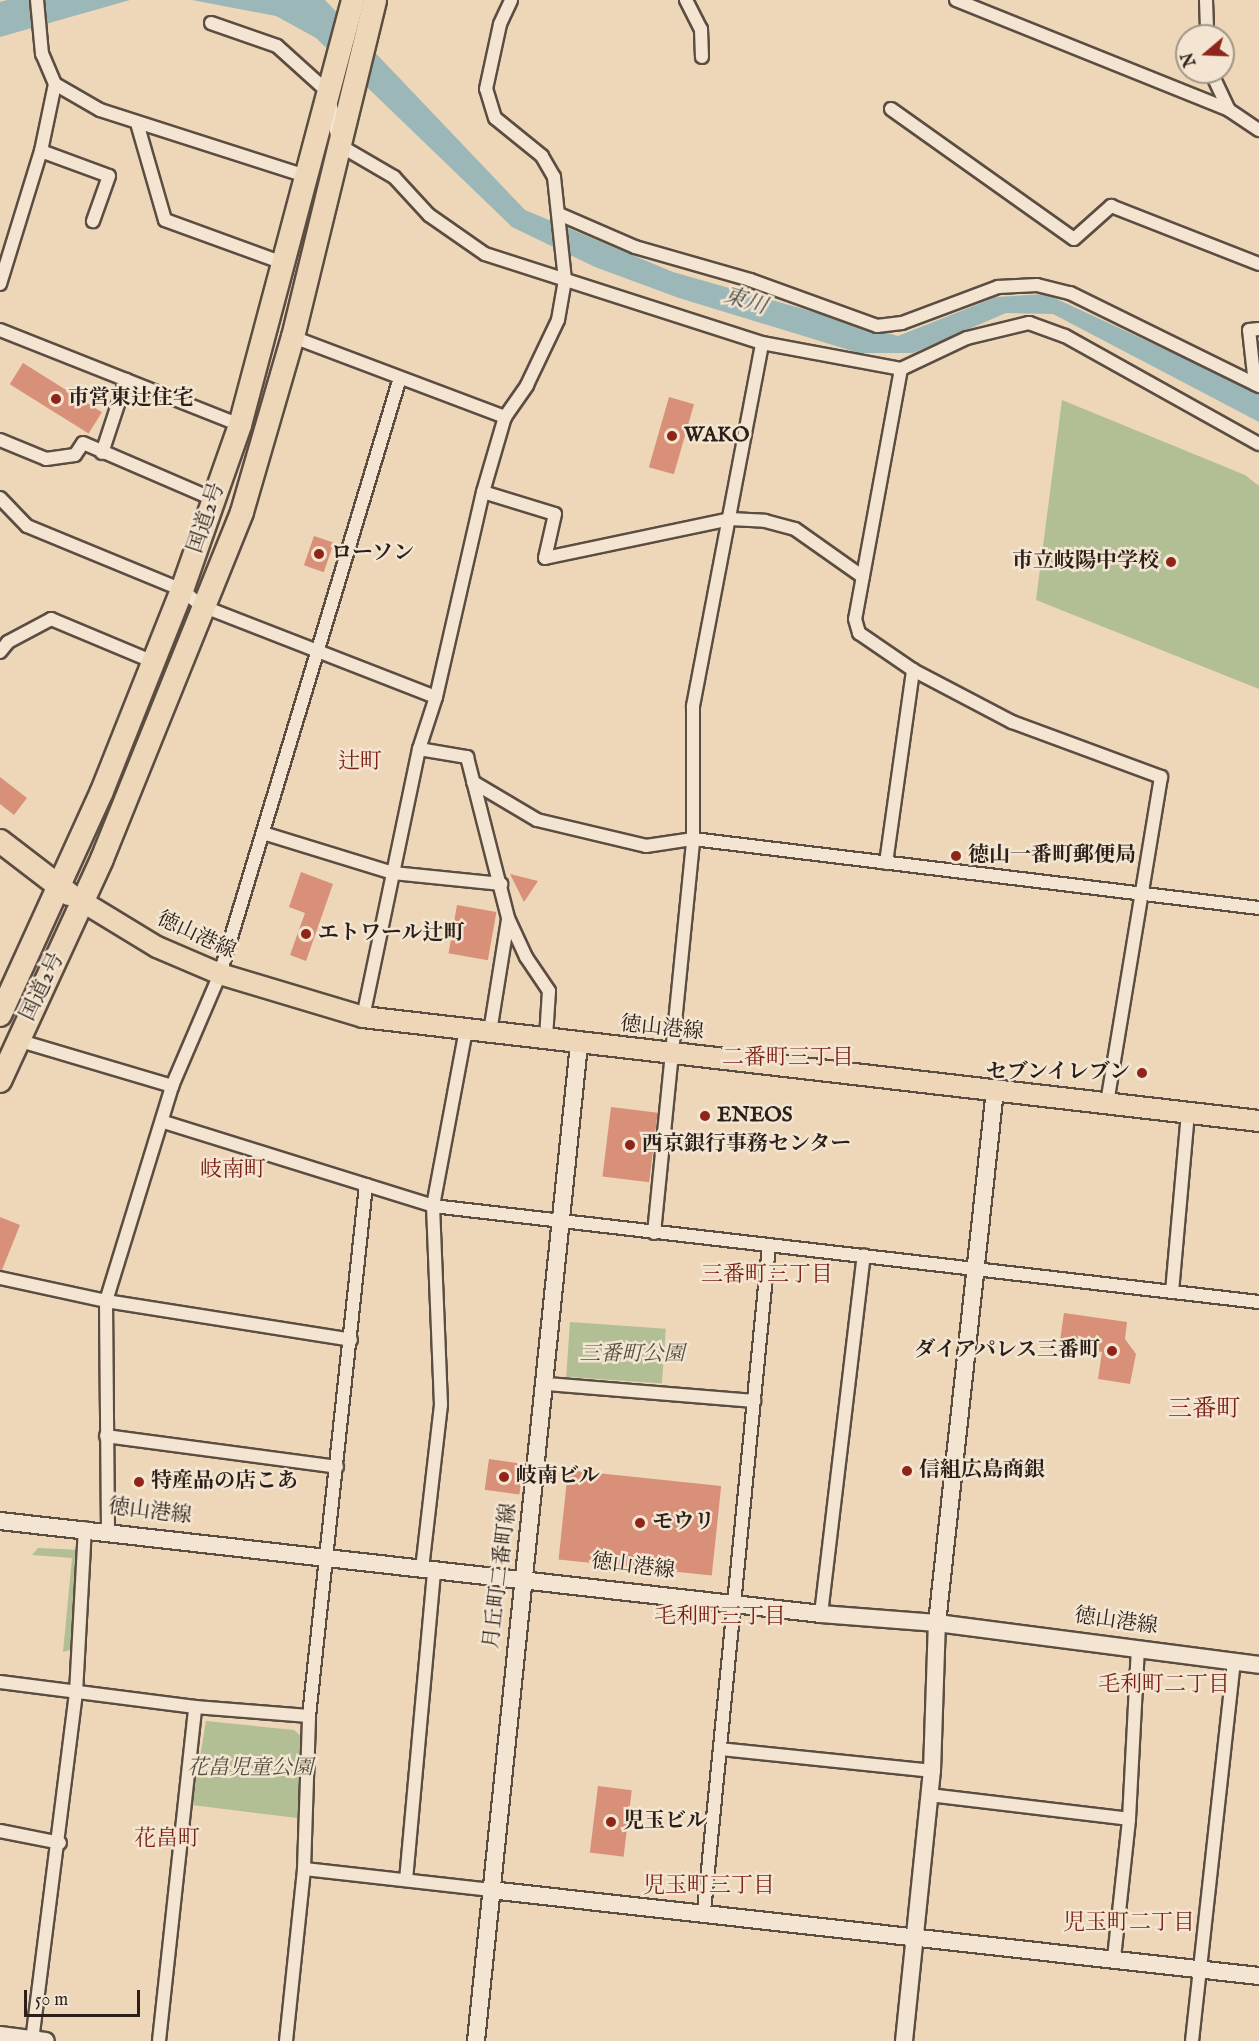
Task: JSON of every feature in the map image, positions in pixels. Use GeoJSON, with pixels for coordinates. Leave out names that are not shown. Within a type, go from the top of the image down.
{"type":"FeatureCollection","features":[{"type":"Feature","properties":{"kind":"highway","name":"国道2号"},"geometry":{"type":"LineString","coordinates":[[0,1015],[58,887],[154,662],[182,590],[240,424],[353,0]]}},
{"type":"Feature","properties":{"kind":"highway","name":"国道2号"},"geometry":{"type":"LineString","coordinates":[[0,1081],[17,1040],[83,902],[242,512],[293,337],[375,0]]}},
{"type":"Feature","properties":{"kind":"highway"},"geometry":{"type":"LineString","coordinates":[[0,841],[58,887],[83,902]]}},
{"type":"Feature","properties":{"kind":"main road","name":"徳山港線"},"geometry":{"type":"LineString","coordinates":[[83,902],[157,947],[220,974],[363,1017],[546,1038],[579,1045],[1259,1121]]}},
{"type":"Feature","properties":{"kind":"street"},"geometry":{"type":"LineString","coordinates":[[0,284],[4,252],[41,151],[55,84],[42,54],[37,0]]}},
{"type":"Feature","properties":{"kind":"street"},"geometry":{"type":"LineString","coordinates":[[363,1017],[419,749],[436,696],[483,492],[505,417],[527,385],[558,320],[565,280],[560,214],[554,177],[542,156],[495,118],[486,89],[500,24],[511,0]]}},
{"type":"Feature","properties":{"kind":"street"},"geometry":{"type":"LineString","coordinates":[[686,0],[701,29],[702,57]]}},
{"type":"Feature","properties":{"kind":"street"},"geometry":{"type":"LineString","coordinates":[[956,0],[1229,110],[1259,130]]}},
{"type":"Feature","properties":{"kind":"street"},"geometry":{"type":"LineString","coordinates":[[1206,0],[1207,24]]}},
{"type":"Feature","properties":{"kind":"street"},"geometry":{"type":"LineString","coordinates":[[211,23],[277,46],[328,92],[339,145],[393,177],[429,215],[464,242],[565,280],[762,343],[901,369],[967,338],[1029,323],[1065,336],[1259,444]]}},
{"type":"Feature","properties":{"kind":"street"},"geometry":{"type":"LineString","coordinates":[[55,84],[100,110],[306,176]]}},
{"type":"Feature","properties":{"kind":"street"},"geometry":{"type":"LineString","coordinates":[[1217,84],[1229,110]]}},
{"type":"Feature","properties":{"kind":"street"},"geometry":{"type":"LineString","coordinates":[[891,109],[1074,239],[1111,206],[1259,264]]}},
{"type":"Feature","properties":{"kind":"street"},"geometry":{"type":"LineString","coordinates":[[137,123],[165,220],[283,263]]}},
{"type":"Feature","properties":{"kind":"street"},"geometry":{"type":"LineString","coordinates":[[41,151],[109,176],[93,221]]}},
{"type":"Feature","properties":{"kind":"street"},"geometry":{"type":"LineString","coordinates":[[560,214],[635,247],[750,280],[877,326],[902,323],[998,287],[1037,285],[1070,293],[1257,385]]}},
{"type":"Feature","properties":{"kind":"street"},"geometry":{"type":"LineString","coordinates":[[1257,385],[1249,330],[1259,329]]}},
{"type":"Feature","properties":{"kind":"street"},"geometry":{"type":"LineString","coordinates":[[0,330],[240,424]]}},
{"type":"Feature","properties":{"kind":"street"},"geometry":{"type":"LineString","coordinates":[[293,337],[399,381],[505,417]]}},
{"type":"Feature","properties":{"kind":"street"},"geometry":{"type":"LineString","coordinates":[[654,1233],[693,839],[693,706],[762,343]]}},
{"type":"Feature","properties":{"kind":"street"},"geometry":{"type":"LineString","coordinates":[[901,369],[855,619],[859,633],[913,670],[1012,722],[1161,777],[1145,890],[1107,1104]]}},
{"type":"Feature","properties":{"kind":"street"},"geometry":{"type":"LineString","coordinates":[[102,453],[126,380]]}},
{"type":"Feature","properties":{"kind":"street"},"geometry":{"type":"LineString","coordinates":[[108,1531],[106,1301],[164,1122],[172,1086],[220,974],[399,381]]}},
{"type":"Feature","properties":{"kind":"street"},"geometry":{"type":"LineString","coordinates":[[0,440],[46,459],[75,455],[83,443],[213,499]]}},
{"type":"Feature","properties":{"kind":"street"},"geometry":{"type":"LineString","coordinates":[[483,492],[555,514],[545,558],[730,519],[795,529],[863,577]]}},
{"type":"Feature","properties":{"kind":"street"},"geometry":{"type":"LineString","coordinates":[[0,498],[27,526],[182,590],[202,606],[436,696]]}},
{"type":"Feature","properties":{"kind":"street"},"geometry":{"type":"LineString","coordinates":[[3,643],[51,619],[154,662]]}},
{"type":"Feature","properties":{"kind":"street"},"geometry":{"type":"LineString","coordinates":[[886,863],[913,670]]}},
{"type":"Feature","properties":{"kind":"street"},"geometry":{"type":"LineString","coordinates":[[419,749],[467,757],[508,918],[526,957],[549,992],[546,1038]]}},
{"type":"Feature","properties":{"kind":"street"},"geometry":{"type":"LineString","coordinates":[[474,782],[537,820],[646,846],[693,839],[886,863],[1145,890],[1259,908]]}},
{"type":"Feature","properties":{"kind":"street"},"geometry":{"type":"LineString","coordinates":[[263,833],[393,873],[501,884]]}},
{"type":"Feature","properties":{"kind":"street"},"geometry":{"type":"LineString","coordinates":[[490,1032],[508,918]]}},
{"type":"Feature","properties":{"kind":"street"},"geometry":{"type":"LineString","coordinates":[[406,1880],[441,1405],[433,1206],[466,1030]]}},
{"type":"Feature","properties":{"kind":"street"},"geometry":{"type":"LineString","coordinates":[[17,1040],[172,1086]]}},
{"type":"Feature","properties":{"kind":"street","name":"月丘町二番町線"},"geometry":{"type":"LineString","coordinates":[[476,2041],[522,1578],[547,1384],[579,1045]]}},
{"type":"Feature","properties":{"kind":"street"},"geometry":{"type":"LineString","coordinates":[[904,2041],[917,1937],[932,1771],[937,1623],[995,1090]]}},
{"type":"Feature","properties":{"kind":"street"},"geometry":{"type":"LineString","coordinates":[[1172,1292],[1188,1113]]}},
{"type":"Feature","properties":{"kind":"street"},"geometry":{"type":"LineString","coordinates":[[164,1122],[433,1206],[1259,1302]]}},
{"type":"Feature","properties":{"kind":"street"},"geometry":{"type":"LineString","coordinates":[[286,2041],[304,1869],[309,1716],[328,1557],[366,1185]]}},
{"type":"Feature","properties":{"kind":"street"},"geometry":{"type":"LineString","coordinates":[[704,1911],[731,1603],[769,1246]]}},
{"type":"Feature","properties":{"kind":"street"},"geometry":{"type":"LineString","coordinates":[[821,1614],[864,1256]]}},
{"type":"Feature","properties":{"kind":"street"},"geometry":{"type":"LineString","coordinates":[[0,1278],[106,1301],[351,1340]]}},
{"type":"Feature","properties":{"kind":"street"},"geometry":{"type":"LineString","coordinates":[[547,1384],[754,1401]]}},
{"type":"Feature","properties":{"kind":"street"},"geometry":{"type":"LineString","coordinates":[[106,1436],[337,1467]]}},
{"type":"Feature","properties":{"kind":"street","name":"徳山港線"},"geometry":{"type":"LineString","coordinates":[[0,1521],[85,1527],[821,1614],[937,1623],[1259,1665]]}},
{"type":"Feature","properties":{"kind":"street"},"geometry":{"type":"LineString","coordinates":[[0,2035],[37,2040],[76,1693],[85,1527]]}},
{"type":"Feature","properties":{"kind":"street"},"geometry":{"type":"LineString","coordinates":[[1114,1958],[1129,1819],[1138,1650]]}},
{"type":"Feature","properties":{"kind":"street"},"geometry":{"type":"LineString","coordinates":[[1192,2041],[1234,1662]]}},
{"type":"Feature","properties":{"kind":"street"},"geometry":{"type":"LineString","coordinates":[[0,1682],[195,1707],[309,1716]]}},
{"type":"Feature","properties":{"kind":"street"},"geometry":{"type":"LineString","coordinates":[[159,2041],[195,1707]]}},
{"type":"Feature","properties":{"kind":"street"},"geometry":{"type":"LineString","coordinates":[[720,1749],[932,1771]]}},
{"type":"Feature","properties":{"kind":"street"},"geometry":{"type":"LineString","coordinates":[[929,1795],[1129,1819]]}},
{"type":"Feature","properties":{"kind":"street"},"geometry":{"type":"LineString","coordinates":[[0,1831],[60,1843]]}},
{"type":"Feature","properties":{"kind":"street"},"geometry":{"type":"LineString","coordinates":[[304,1869],[704,1911],[1259,1976]]}},
{"type":"Feature","properties":{"kind":"green space"},"geometry":{"type":"Polygon","coordinates":[[[1062,400],[1245,475],[1259,486],[1259,689],[1036,600],[1062,400]]]}},
{"type":"Feature","properties":{"kind":"green space","name":"三番町公園"},"geometry":{"type":"Polygon","coordinates":[[[570,1322],[666,1329],[662,1384],[566,1377],[570,1322]]]}},
{"type":"Feature","properties":{"kind":"green space"},"geometry":{"type":"Polygon","coordinates":[[[38,1548],[81,1550],[70,1650],[63,1652],[72,1558],[32,1555],[38,1548]]]}},
{"type":"Feature","properties":{"kind":"green space","name":"花畠児童公園"},"geometry":{"type":"Polygon","coordinates":[[[206,1721],[294,1730],[302,1737],[306,1746],[297,1818],[192,1805],[206,1721]]]}},
{"type":"Feature","properties":{"kind":"water"},"geometry":{"type":"Polygon","coordinates":[[[7,0],[130,0],[0,37],[0,2],[7,0]]]}},
{"type":"Feature","properties":{"kind":"water","name":"東川"},"geometry":{"type":"Polygon","coordinates":[[[192,0],[325,0],[525,210],[673,272],[898,336],[996,297],[1046,294],[1259,393],[1259,422],[1053,314],[1006,313],[913,353],[859,353],[679,298],[595,267],[512,227],[316,38],[276,16],[192,0]]]}},
{"type":"Feature","properties":{"kind":"building","name":"市営東辻住宅"},"geometry":{"type":"Polygon","coordinates":[[[23,363],[102,412],[89,433],[10,384],[23,363]]]}},
{"type":"Feature","properties":{"kind":"building","name":"WAKO"},"geometry":{"type":"Polygon","coordinates":[[[669,397],[694,404],[674,474],[649,467],[669,397]]]}},
{"type":"Feature","properties":{"kind":"building","name":"ローソン"},"geometry":{"type":"Polygon","coordinates":[[[314,536],[334,543],[324,572],[304,565],[314,536]]]}},
{"type":"Feature","properties":{"kind":"building"},"geometry":{"type":"Polygon","coordinates":[[[0,777],[27,798],[14,815],[0,804],[0,777]]]}},
{"type":"Feature","properties":{"kind":"building","name":"エトワール辻町"},"geometry":{"type":"Polygon","coordinates":[[[301,872],[333,884],[306,961],[290,955],[305,913],[289,907],[301,872]]]}},
{"type":"Feature","properties":{"kind":"building"},"geometry":{"type":"Polygon","coordinates":[[[510,874],[538,881],[524,902],[510,874]]]}},
{"type":"Feature","properties":{"kind":"building"},"geometry":{"type":"Polygon","coordinates":[[[457,905],[496,912],[488,960],[448,953],[457,905]]]}},
{"type":"Feature","properties":{"kind":"building","name":"西京銀行事務センター"},"geometry":{"type":"Polygon","coordinates":[[[611,1107],[658,1113],[649,1182],[602,1176],[611,1107]]]}},
{"type":"Feature","properties":{"kind":"building"},"geometry":{"type":"Polygon","coordinates":[[[0,1217],[20,1225],[2,1270],[0,1270],[0,1217]]]}},
{"type":"Feature","properties":{"kind":"building","name":"ダイアパレス三番町"},"geometry":{"type":"Polygon","coordinates":[[[1064,1313],[1127,1322],[1125,1339],[1136,1354],[1130,1384],[1098,1379],[1102,1352],[1072,1347],[1070,1356],[1058,1354],[1064,1313]]]}},
{"type":"Feature","properties":{"kind":"building","name":"岐南ビル"},"geometry":{"type":"Polygon","coordinates":[[[489,1459],[524,1464],[519,1495],[485,1490],[489,1459]]]}},
{"type":"Feature","properties":{"kind":"building","name":"モウリ"},"geometry":{"type":"Polygon","coordinates":[[[568,1470],[721,1486],[712,1576],[559,1560],[568,1470]]]}},
{"type":"Feature","properties":{"kind":"building","name":"児玉ビル"},"geometry":{"type":"Polygon","coordinates":[[[598,1786],[632,1790],[624,1857],[590,1853],[598,1786]]]}},
{"type":"Feature","properties":{"kind":"place","name":"市営東辻住宅"},"geometry":{"type":"Point","coordinates":[56,399]}},
{"type":"Feature","properties":{"kind":"place","name":"WAKO"},"geometry":{"type":"Point","coordinates":[672,436]}},
{"type":"Feature","properties":{"kind":"place","name":"ローソン"},"geometry":{"type":"Point","coordinates":[319,554]}},
{"type":"Feature","properties":{"kind":"place","name":"市立岐陽中学校"},"geometry":{"type":"Point","coordinates":[1171,562]}},
{"type":"Feature","properties":{"kind":"place","name":"徳山一番町郵便局"},"geometry":{"type":"Point","coordinates":[956,856]}},
{"type":"Feature","properties":{"kind":"place","name":"エトワール辻町"},"geometry":{"type":"Point","coordinates":[306,934]}},
{"type":"Feature","properties":{"kind":"place","name":"セブンイレブン"},"geometry":{"type":"Point","coordinates":[1142,1073]}},
{"type":"Feature","properties":{"kind":"place","name":"ENEOS"},"geometry":{"type":"Point","coordinates":[705,1116]}},
{"type":"Feature","properties":{"kind":"place","name":"西京銀行事務センター"},"geometry":{"type":"Point","coordinates":[630,1145]}},
{"type":"Feature","properties":{"kind":"place","name":"ダイアパレス三番町"},"geometry":{"type":"Point","coordinates":[1112,1351]}},
{"type":"Feature","properties":{"kind":"place","name":"信組広島商銀"},"geometry":{"type":"Point","coordinates":[907,1471]}},
{"type":"Feature","properties":{"kind":"place","name":"岐南ビル"},"geometry":{"type":"Point","coordinates":[504,1477]}},
{"type":"Feature","properties":{"kind":"place","name":"特産品の店こあ"},"geometry":{"type":"Point","coordinates":[139,1482]}},
{"type":"Feature","properties":{"kind":"place","name":"モウリ"},"geometry":{"type":"Point","coordinates":[640,1523]}},
{"type":"Feature","properties":{"kind":"place","name":"児玉ビル"},"geometry":{"type":"Point","coordinates":[611,1822]}},
{"type":"Feature","properties":{"kind":"district","name":"辻町"},"geometry":{"type":"Point","coordinates":[360,763]}},
{"type":"Feature","properties":{"kind":"district","name":"二番町三丁目"},"geometry":{"type":"Point","coordinates":[788,1059]}},
{"type":"Feature","properties":{"kind":"district","name":"岐南町"},"geometry":{"type":"Point","coordinates":[233,1171]}},
{"type":"Feature","properties":{"kind":"district","name":"三番町三丁目"},"geometry":{"type":"Point","coordinates":[767,1276]}},
{"type":"Feature","properties":{"kind":"district","name":"三番町"},"geometry":{"type":"Point","coordinates":[1204,1410]}},
{"type":"Feature","properties":{"kind":"district","name":"毛利町三丁目"},"geometry":{"type":"Point","coordinates":[720,1618]}},
{"type":"Feature","properties":{"kind":"district","name":"毛利町二丁目"},"geometry":{"type":"Point","coordinates":[1164,1686]}},
{"type":"Feature","properties":{"kind":"district","name":"花畠町"},"geometry":{"type":"Point","coordinates":[167,1840]}},
{"type":"Feature","properties":{"kind":"district","name":"児玉町三丁目"},"geometry":{"type":"Point","coordinates":[709,1887]}},
{"type":"Feature","properties":{"kind":"district","name":"児玉町二丁目"},"geometry":{"type":"Point","coordinates":[1129,1924]}}]}
